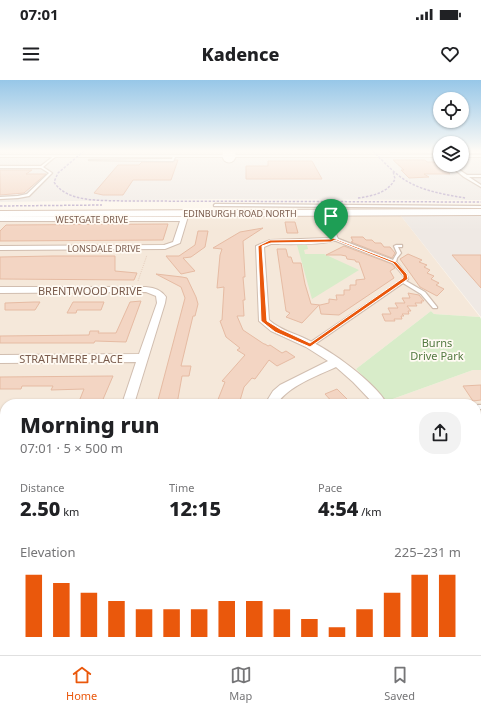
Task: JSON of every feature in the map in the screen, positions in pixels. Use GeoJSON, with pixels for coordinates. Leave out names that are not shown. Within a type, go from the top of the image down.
{"type":"FeatureCollection","features":[{"type":"Feature","properties":{"kind":"main road","name":"EDINBURGH ROAD NORTH"},"geometry":{"type":"LineString","coordinates":[[0,214],[186,216],[214,209],[325,213],[481,212]]}},
{"type":"Feature","properties":{"kind":"street"},"geometry":{"type":"LineString","coordinates":[[325,213],[335,239],[328,241],[270,242],[260,246],[264,321],[278,330],[310,345],[336,362],[363,384],[376,399]]}},
{"type":"Feature","properties":{"kind":"street","name":"WESTGATE DRIVE"},"geometry":{"type":"LineString","coordinates":[[0,220],[186,216]]}},
{"type":"Feature","properties":{"kind":"street","name":"LONSDALE DRIVE"},"geometry":{"type":"LineString","coordinates":[[0,248],[165,247],[176,244],[186,216]]}},
{"type":"Feature","properties":{"kind":"street","name":"BRENTWOOD DRIVE"},"geometry":{"type":"LineString","coordinates":[[0,290],[151,290],[159,293],[162,297],[130,399]]}},
{"type":"Feature","properties":{"kind":"street","name":"STRATHMERE PLACE"},"geometry":{"type":"LineString","coordinates":[[0,359],[142,358]]}},
{"type":"Feature","properties":{"kind":"street"},"geometry":{"type":"LineString","coordinates":[[274,399],[284,388],[336,362]]}},
{"type":"Feature","properties":{"kind":"lane"},"geometry":{"type":"LineString","coordinates":[[0,198],[28,195],[46,178]]}},
{"type":"Feature","properties":{"kind":"lane"},"geometry":{"type":"LineString","coordinates":[[468,178],[481,186]]}},
{"type":"Feature","properties":{"kind":"lane"},"geometry":{"type":"LineString","coordinates":[[216,201],[214,209],[481,207]]}},
{"type":"Feature","properties":{"kind":"lane"},"geometry":{"type":"LineString","coordinates":[[310,345],[406,279],[405,275],[394,262],[335,239]]}},
{"type":"Feature","properties":{"kind":"lane"},"geometry":{"type":"LineString","coordinates":[[394,262],[399,253],[396,246],[401,246]]}},
{"type":"Feature","properties":{"kind":"lane"},"geometry":{"type":"LineString","coordinates":[[403,281],[423,293],[435,307]]}},
{"type":"Feature","properties":{"kind":"path"},"geometry":{"type":"LineString","coordinates":[[135,290],[150,247]]}},
{"type":"Feature","properties":{"kind":"shaded area"},"geometry":{"type":"Polygon","coordinates":[[[0,178],[481,178],[481,200],[220,199],[0,202],[0,178]]]}},
{"type":"Feature","properties":{"kind":"shaded area"},"geometry":{"type":"Polygon","coordinates":[[[401,216],[480,317],[434,314],[431,311],[356,369],[385,399],[0,399],[0,218],[401,216]]]}},
{"type":"Feature","properties":{"kind":"shaded area"},"geometry":{"type":"Polygon","coordinates":[[[401,216],[481,216],[481,317],[401,216]]]}},
{"type":"Feature","properties":{"kind":"shaded area"},"geometry":{"type":"Polygon","coordinates":[[[473,370],[481,370],[481,399],[393,399],[473,370]]]}},
{"type":"Feature","properties":{"kind":"green space"},"geometry":{"type":"Polygon","coordinates":[[[297,245],[307,245],[308,249],[304,250],[305,254],[324,254],[359,270],[312,299],[297,245]]]}},
{"type":"Feature","properties":{"kind":"green space","name":"Burns Drive Park"},"geometry":{"type":"Polygon","coordinates":[[[431,311],[434,314],[480,317],[481,319],[481,370],[473,370],[393,399],[385,399],[356,369],[431,311]]]}},
{"type":"Feature","properties":{"kind":"building"},"geometry":{"type":"Polygon","coordinates":[[[0,178],[42,178],[24,193],[0,195],[0,178]]]}},
{"type":"Feature","properties":{"kind":"building"},"geometry":{"type":"Polygon","coordinates":[[[107,178],[172,178],[171,180],[133,180],[123,195],[103,195],[94,193],[107,178]]]}},
{"type":"Feature","properties":{"kind":"building"},"geometry":{"type":"Polygon","coordinates":[[[321,178],[322,179],[246,179],[321,178]]]}},
{"type":"Feature","properties":{"kind":"building"},"geometry":{"type":"Polygon","coordinates":[[[285,222],[295,222],[298,233],[287,233],[285,222]]]}},
{"type":"Feature","properties":{"kind":"building"},"geometry":{"type":"Polygon","coordinates":[[[168,224],[163,240],[0,241],[0,231],[6,225],[168,224]]]}},
{"type":"Feature","properties":{"kind":"building"},"geometry":{"type":"Polygon","coordinates":[[[263,228],[243,241],[245,277],[243,277],[245,300],[243,300],[244,316],[237,316],[243,330],[264,344],[268,346],[270,345],[282,353],[286,351],[295,357],[277,366],[269,360],[255,379],[252,378],[244,387],[240,399],[218,399],[225,382],[222,381],[245,355],[237,350],[240,348],[226,337],[220,321],[222,320],[224,287],[217,288],[220,255],[222,249],[213,248],[240,232],[263,228]]]}},
{"type":"Feature","properties":{"kind":"building"},"geometry":{"type":"Polygon","coordinates":[[[198,231],[208,231],[205,247],[191,257],[183,258],[195,271],[181,274],[166,256],[179,256],[195,245],[198,231]]]}},
{"type":"Feature","properties":{"kind":"building"},"geometry":{"type":"Polygon","coordinates":[[[351,237],[363,237],[366,240],[372,240],[375,243],[381,243],[384,247],[390,247],[395,253],[392,258],[351,242],[353,241],[351,237]]]}},
{"type":"Feature","properties":{"kind":"building"},"geometry":{"type":"Polygon","coordinates":[[[344,246],[392,264],[395,268],[390,271],[394,278],[339,315],[321,314],[319,305],[302,323],[286,317],[290,313],[286,311],[277,249],[286,249],[288,257],[291,257],[293,263],[301,263],[311,304],[320,305],[329,303],[329,299],[337,300],[336,295],[344,295],[344,290],[350,290],[350,285],[356,285],[356,280],[365,279],[359,262],[347,259],[346,256],[326,255],[344,246]]]}},
{"type":"Feature","properties":{"kind":"building"},"geometry":{"type":"Polygon","coordinates":[[[408,254],[422,260],[419,262],[427,265],[424,267],[430,270],[427,273],[434,276],[431,279],[439,283],[436,285],[444,289],[437,296],[420,287],[400,259],[408,254]]]}},
{"type":"Feature","properties":{"kind":"building"},"geometry":{"type":"Polygon","coordinates":[[[452,255],[481,255],[481,288],[452,255]]]}},
{"type":"Feature","properties":{"kind":"building"},"geometry":{"type":"Polygon","coordinates":[[[115,256],[115,271],[137,273],[134,280],[0,279],[0,257],[115,256]]]}},
{"type":"Feature","properties":{"kind":"building"},"geometry":{"type":"Polygon","coordinates":[[[156,274],[187,278],[198,304],[195,316],[193,316],[181,366],[191,366],[189,376],[182,376],[178,399],[158,399],[185,298],[181,287],[156,274]]]}},
{"type":"Feature","properties":{"kind":"building"},"geometry":{"type":"Polygon","coordinates":[[[408,293],[419,295],[424,301],[421,301],[422,303],[415,303],[417,306],[407,306],[411,311],[408,311],[409,314],[402,314],[404,316],[401,316],[402,319],[385,321],[382,314],[391,314],[388,308],[398,308],[395,303],[405,303],[402,298],[410,298],[408,293]]]}},
{"type":"Feature","properties":{"kind":"building"},"geometry":{"type":"Polygon","coordinates":[[[141,301],[126,342],[95,341],[94,343],[0,343],[0,336],[89,335],[90,331],[99,331],[98,333],[116,333],[130,302],[141,301]]]}},
{"type":"Feature","properties":{"kind":"building"},"geometry":{"type":"Polygon","coordinates":[[[40,302],[35,310],[5,310],[5,303],[40,302]]]}},
{"type":"Feature","properties":{"kind":"building"},"geometry":{"type":"Polygon","coordinates":[[[73,302],[104,302],[101,310],[77,310],[76,313],[67,313],[73,302]]]}},
{"type":"Feature","properties":{"kind":"building"},"geometry":{"type":"Polygon","coordinates":[[[113,376],[103,399],[80,399],[84,389],[51,390],[53,386],[22,386],[21,389],[0,389],[0,377],[113,376]]]}},
{"type":"Feature","properties":{"kind":"building"},"geometry":{"type":"Polygon","coordinates":[[[481,385],[481,399],[472,399],[463,386],[481,385]]]}},
{"type":"Feature","properties":{"kind":"building"},"geometry":{"type":"Polygon","coordinates":[[[337,389],[347,399],[330,399],[325,394],[337,389]]]}},
{"type":"Feature","properties":{"kind":"railway"},"geometry":{"type":"LineString","coordinates":[[56,178],[54,182],[67,194],[96,200],[481,202]]}},
{"type":"Feature","properties":{"kind":"railway"},"geometry":{"type":"LineString","coordinates":[[358,198],[374,195],[384,191],[392,184],[395,178]]}},
{"type":"Feature","properties":{"kind":"railway"},"geometry":{"type":"LineString","coordinates":[[402,178],[430,191],[465,198]]}},
{"type":"Feature","properties":{"kind":"railway"},"geometry":{"type":"LineString","coordinates":[[0,206],[102,205]]}},
{"type":"Feature","properties":{"kind":"route"},"geometry":{"type":"LineString","coordinates":[[335,239],[394,262],[405,275],[406,279],[310,345],[268,325],[264,321],[260,246],[266,242],[331,240],[335,239]]}}]}
